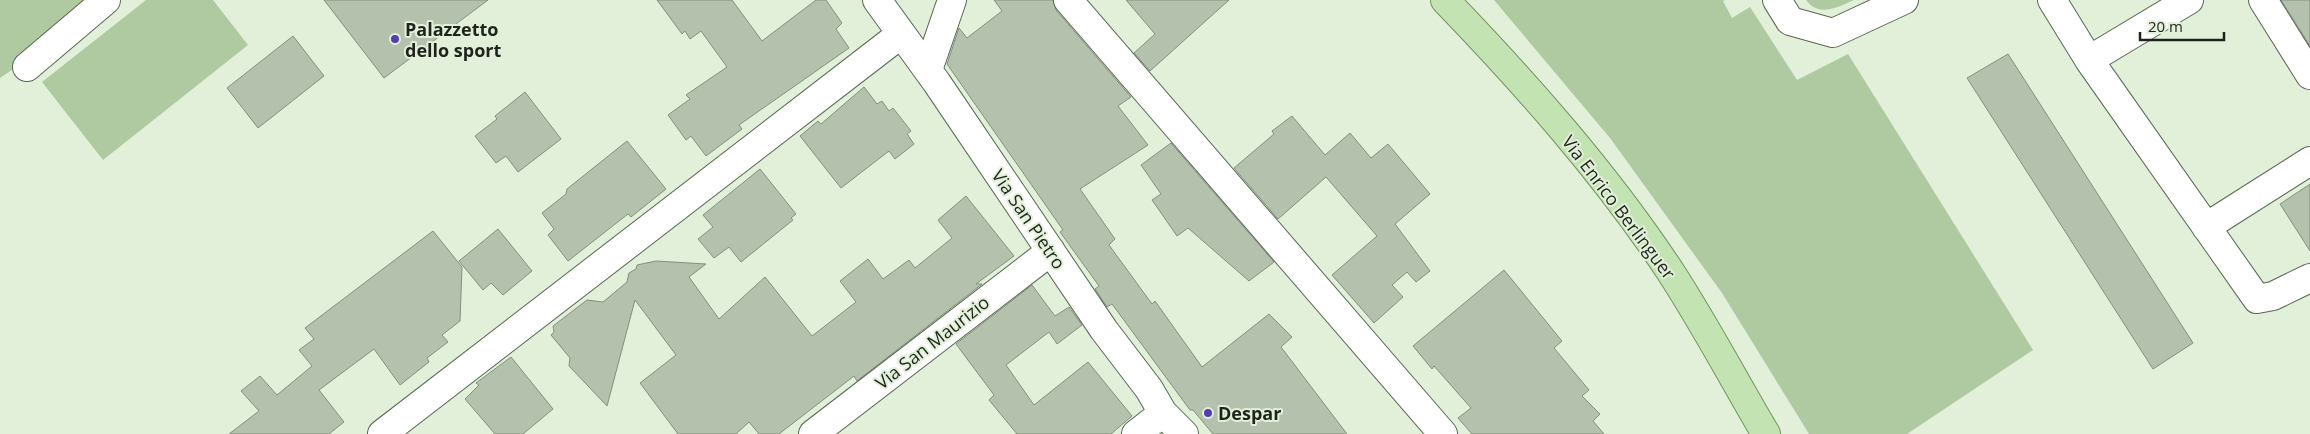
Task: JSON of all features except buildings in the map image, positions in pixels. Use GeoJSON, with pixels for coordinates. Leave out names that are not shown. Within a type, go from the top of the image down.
{"type":"FeatureCollection","features":[{"type":"Feature","properties":{"kind":"main road","name":"Via Enrico Berlinguer"},"geometry":{"type":"LineString","coordinates":[[1445,0],[1509,66],[1599,175],[1670,271],[1766,434]]}},
{"type":"Feature","properties":{"kind":"street"},"geometry":{"type":"LineString","coordinates":[[27,67],[106,0]]}},
{"type":"Feature","properties":{"kind":"street","name":"Via San Pietro"},"geometry":{"type":"LineString","coordinates":[[877,0],[928,70],[1104,330],[1149,389],[1163,413],[1184,434]]}},
{"type":"Feature","properties":{"kind":"street"},"geometry":{"type":"LineString","coordinates":[[928,70],[952,0]]}},
{"type":"Feature","properties":{"kind":"street"},"geometry":{"type":"LineString","coordinates":[[1068,0],[1443,434]]}},
{"type":"Feature","properties":{"kind":"street"},"geometry":{"type":"LineString","coordinates":[[1777,0],[1790,21],[1834,33],[1904,0]]}},
{"type":"Feature","properties":{"kind":"street"},"geometry":{"type":"LineString","coordinates":[[2052,0],[2089,60],[2257,299],[2273,296],[2310,278]]}},
{"type":"Feature","properties":{"kind":"street"},"geometry":{"type":"LineString","coordinates":[[2089,60],[2189,0]]}},
{"type":"Feature","properties":{"kind":"street"},"geometry":{"type":"LineString","coordinates":[[2263,0],[2310,75]]}},
{"type":"Feature","properties":{"kind":"street"},"geometry":{"type":"LineString","coordinates":[[382,434],[901,34]]}},
{"type":"Feature","properties":{"kind":"street"},"geometry":{"type":"LineString","coordinates":[[2206,227],[2310,161]]}},
{"type":"Feature","properties":{"kind":"street","name":"Via San Maurizio"},"geometry":{"type":"LineString","coordinates":[[813,434],[1051,251]]}},
{"type":"Feature","properties":{"kind":"street"},"geometry":{"type":"LineString","coordinates":[[1136,434],[1163,413]]}},
{"type":"Feature","properties":{"kind":"green space"},"geometry":{"type":"Polygon","coordinates":[[[0,0],[100,0],[24,62],[0,78],[0,0]]]}},
{"type":"Feature","properties":{"kind":"green space"},"geometry":{"type":"Polygon","coordinates":[[[146,0],[213,0],[248,45],[103,160],[42,82],[146,0]]]}},
{"type":"Feature","properties":{"kind":"green space"},"geometry":{"type":"Polygon","coordinates":[[[1494,0],[1725,0],[1723,1],[1732,18],[1750,7],[1797,80],[1848,54],[2033,350],[1907,434],[1809,434],[1722,293],[1610,138],[1494,0]]]}},
{"type":"Feature","properties":{"kind":"green space"},"geometry":{"type":"Polygon","coordinates":[[[1806,0],[1854,0],[1835,8],[1823,10],[1817,9],[1806,0]]]}},
{"type":"Feature","properties":{"kind":"place","name":"Palazzetto dello sport"},"geometry":{"type":"Point","coordinates":[395,39]}},
{"type":"Feature","properties":{"kind":"place","name":"Despar"},"geometry":{"type":"Point","coordinates":[1208,413]}}]}
